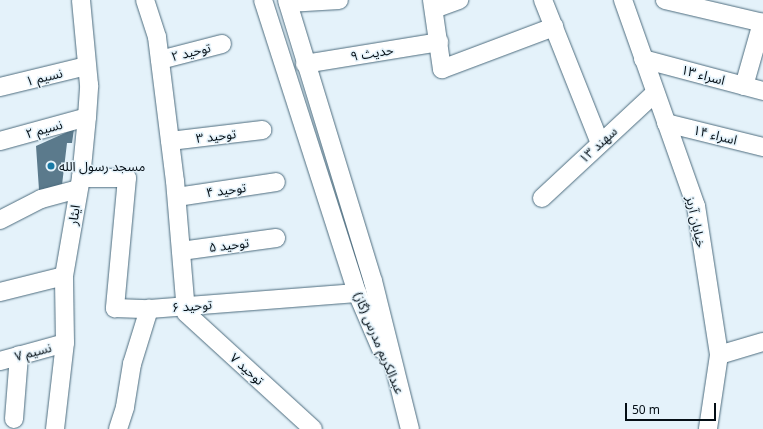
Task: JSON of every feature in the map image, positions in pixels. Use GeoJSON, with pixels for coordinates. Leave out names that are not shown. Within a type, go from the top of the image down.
{"type":"FeatureCollection","features":[{"type":"Feature","properties":{"kind":"street","name":"ایثار"},"geometry":{"type":"LineString","coordinates":[[55,429],[65,343],[64,276],[80,184],[87,117],[87,66],[81,0]]}},
{"type":"Feature","properties":{"kind":"street"},"geometry":{"type":"LineString","coordinates":[[145,0],[156,37],[160,60],[176,197],[186,307]]}},
{"type":"Feature","properties":{"kind":"street","name":"عبدالکریم مدرس (گاز)"},"geometry":{"type":"LineString","coordinates":[[263,0],[357,293],[404,402]]}},
{"type":"Feature","properties":{"kind":"street"},"geometry":{"type":"LineString","coordinates":[[287,1],[339,0]]}},
{"type":"Feature","properties":{"kind":"street"},"geometry":{"type":"LineString","coordinates":[[459,0],[433,5],[442,69],[554,27]]}},
{"type":"Feature","properties":{"kind":"street"},"geometry":{"type":"LineString","coordinates":[[543,0],[600,143]]}},
{"type":"Feature","properties":{"kind":"street","name":"خیابان آریز"},"geometry":{"type":"LineString","coordinates":[[623,0],[696,206],[719,355],[708,429]]}},
{"type":"Feature","properties":{"kind":"street"},"geometry":{"type":"LineString","coordinates":[[665,0],[762,23],[744,86]]}},
{"type":"Feature","properties":{"kind":"street","name":"عبدالکریم مدرس (گاز)"},"geometry":{"type":"LineString","coordinates":[[287,1],[305,64],[373,281],[404,402]]}},
{"type":"Feature","properties":{"kind":"street","name":"حدیث ۹"},"geometry":{"type":"LineString","coordinates":[[305,64],[439,42]]}},
{"type":"Feature","properties":{"kind":"street","name":"توحید ۲"},"geometry":{"type":"LineString","coordinates":[[160,60],[222,44]]}},
{"type":"Feature","properties":{"kind":"street","name":"اسراء ۱۳"},"geometry":{"type":"LineString","coordinates":[[643,59],[763,91]]}},
{"type":"Feature","properties":{"kind":"street","name":"نسیم ۱"},"geometry":{"type":"LineString","coordinates":[[0,87],[87,66]]}},
{"type":"Feature","properties":{"kind":"street","name":"سهند ۱۳"},"geometry":{"type":"LineString","coordinates":[[542,198],[656,93]]}},
{"type":"Feature","properties":{"kind":"street","name":"نسیم ۲"},"geometry":{"type":"LineString","coordinates":[[0,142],[87,117]]}},
{"type":"Feature","properties":{"kind":"street","name":"اسراء ۱۴"},"geometry":{"type":"LineString","coordinates":[[666,123],[763,147]]}},
{"type":"Feature","properties":{"kind":"street","name":"توحید ۳"},"geometry":{"type":"LineString","coordinates":[[170,141],[262,130]]}},
{"type":"Feature","properties":{"kind":"street","name":"توحید ۶"},"geometry":{"type":"LineString","coordinates":[[80,184],[127,178],[116,308],[149,309],[186,307],[357,293]]}},
{"type":"Feature","properties":{"kind":"street","name":"توحید ۴"},"geometry":{"type":"LineString","coordinates":[[176,197],[276,182]]}},
{"type":"Feature","properties":{"kind":"street"},"geometry":{"type":"LineString","coordinates":[[0,220],[41,199],[80,184]]}},
{"type":"Feature","properties":{"kind":"street","name":"توحید ۵"},"geometry":{"type":"LineString","coordinates":[[181,251],[276,238]]}},
{"type":"Feature","properties":{"kind":"street"},"geometry":{"type":"LineString","coordinates":[[0,292],[64,276]]}},
{"type":"Feature","properties":{"kind":"street","name":"توحید ۷"},"geometry":{"type":"LineString","coordinates":[[186,307],[186,313],[313,429]]}},
{"type":"Feature","properties":{"kind":"street"},"geometry":{"type":"LineString","coordinates":[[118,429],[125,407],[132,364],[149,309]]}},
{"type":"Feature","properties":{"kind":"street"},"geometry":{"type":"LineString","coordinates":[[719,355],[763,342]]}},
{"type":"Feature","properties":{"kind":"street","name":"نسیم ۷"},"geometry":{"type":"LineString","coordinates":[[0,361],[65,343]]}},
{"type":"Feature","properties":{"kind":"street"},"geometry":{"type":"LineString","coordinates":[[14,419],[19,355]]}},
{"type":"Feature","properties":{"kind":"street"},"geometry":{"type":"LineString","coordinates":[[404,402],[410,429]]}},
{"type":"Feature","properties":{"kind":"building","name":"مسجد رسول الله"},"geometry":{"type":"Polygon","coordinates":[[[74,129],[72,143],[67,143],[62,185],[39,190],[36,146],[74,129]]]}},
{"type":"Feature","properties":{"kind":"place","name":"مسجد رسول الله"},"geometry":{"type":"Point","coordinates":[51,166]}}]}
